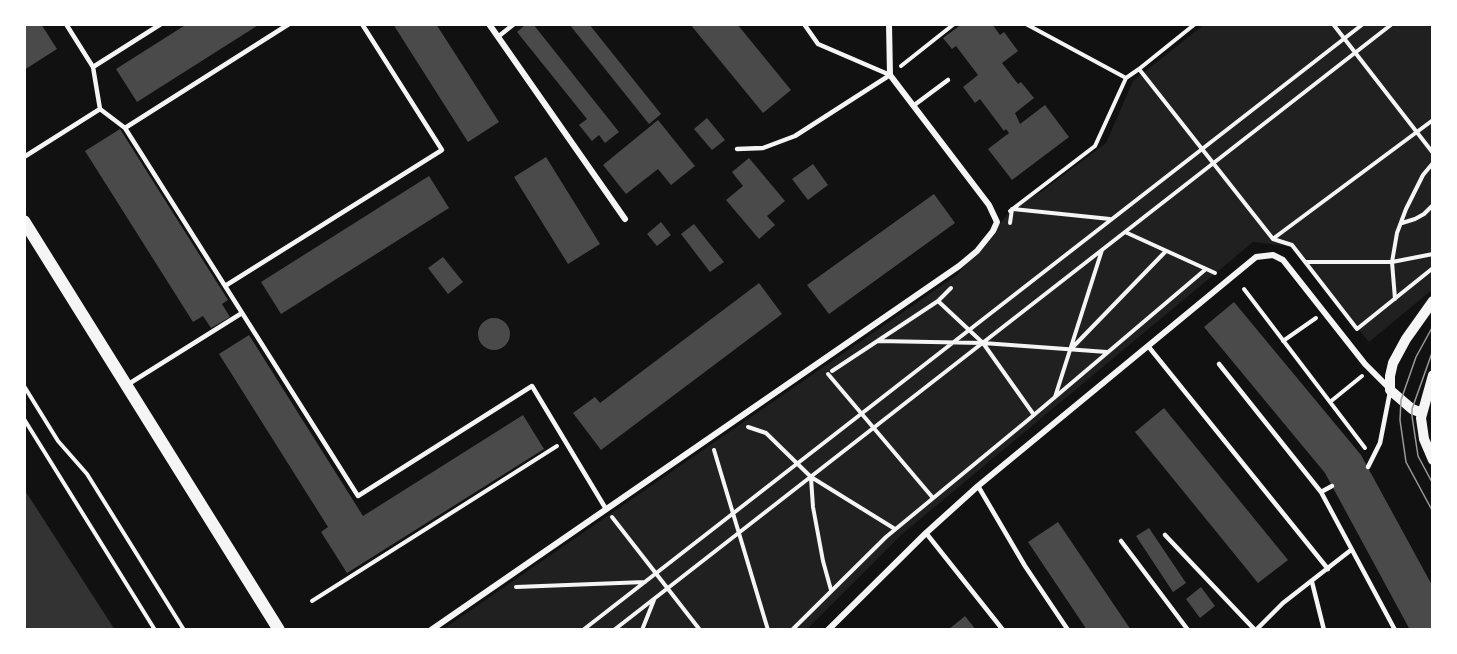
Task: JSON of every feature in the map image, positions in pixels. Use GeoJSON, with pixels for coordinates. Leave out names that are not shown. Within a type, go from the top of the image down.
{"type":"FeatureCollection","features":[{"type":"Feature","properties":{"kind":"main road"},"geometry":{"type":"LineString","coordinates":[[24,221],[279,630]]}},
{"type":"Feature","properties":{"kind":"street"},"geometry":{"type":"LineString","coordinates":[[489,24],[625,219]]}},
{"type":"Feature","properties":{"kind":"street"},"geometry":{"type":"LineString","coordinates":[[431,630],[959,266],[977,251],[993,231],[997,222],[988,205],[890,75],[889,24]]}},
{"type":"Feature","properties":{"kind":"street"},"geometry":{"type":"LineString","coordinates":[[828,630],[926,533],[978,486],[1256,257],[1273,255],[1283,260],[1370,370],[1412,409],[1422,413]]}},
{"type":"Feature","properties":{"kind":"street"},"geometry":{"type":"LineString","coordinates":[[1390,390],[1393,363],[1406,339],[1433,302]]}},
{"type":"Feature","properties":{"kind":"street"},"geometry":{"type":"LineString","coordinates":[[1433,375],[1422,413],[1424,439],[1433,460]]}},
{"type":"Feature","properties":{"kind":"lane"},"geometry":{"type":"LineString","coordinates":[[66,24],[93,67],[100,109],[125,128],[358,496],[532,386],[606,509]]}},
{"type":"Feature","properties":{"kind":"lane"},"geometry":{"type":"LineString","coordinates":[[93,67],[160,24]]}},
{"type":"Feature","properties":{"kind":"lane"},"geometry":{"type":"LineString","coordinates":[[125,128],[290,24]]}},
{"type":"Feature","properties":{"kind":"lane"},"geometry":{"type":"LineString","coordinates":[[225,286],[442,150],[362,24]]}},
{"type":"Feature","properties":{"kind":"lane"},"geometry":{"type":"LineString","coordinates":[[499,36],[514,24]]}},
{"type":"Feature","properties":{"kind":"lane"},"geometry":{"type":"LineString","coordinates":[[804,24],[818,44],[890,75]]}},
{"type":"Feature","properties":{"kind":"lane"},"geometry":{"type":"LineString","coordinates":[[737,149],[763,148],[795,136],[890,75]]}},
{"type":"Feature","properties":{"kind":"lane"},"geometry":{"type":"LineString","coordinates":[[913,106],[948,80]]}},
{"type":"Feature","properties":{"kind":"lane"},"geometry":{"type":"LineString","coordinates":[[24,157],[100,109]]}},
{"type":"Feature","properties":{"kind":"lane"},"geometry":{"type":"LineString","coordinates":[[127,385],[242,313]]}},
{"type":"Feature","properties":{"kind":"lane"},"geometry":{"type":"LineString","coordinates":[[1148,346],[1328,569]]}},
{"type":"Feature","properties":{"kind":"lane"},"geometry":{"type":"LineString","coordinates":[[1219,364],[1321,492],[1395,630]]}},
{"type":"Feature","properties":{"kind":"lane"},"geometry":{"type":"LineString","coordinates":[[1368,467],[1380,443],[1390,390]]}},
{"type":"Feature","properties":{"kind":"lane"},"geometry":{"type":"LineString","coordinates":[[978,486],[1025,566],[1068,630]]}},
{"type":"Feature","properties":{"kind":"lane"},"geometry":{"type":"LineString","coordinates":[[1321,492],[1332,486]]}},
{"type":"Feature","properties":{"kind":"lane"},"geometry":{"type":"LineString","coordinates":[[926,533],[1003,630]]}},
{"type":"Feature","properties":{"kind":"lane"},"geometry":{"type":"LineString","coordinates":[[1165,535],[1256,630],[1283,603],[1352,550]]}},
{"type":"Feature","properties":{"kind":"lane"},"geometry":{"type":"LineString","coordinates":[[1121,541],[1188,630]]}},
{"type":"Feature","properties":{"kind":"lane"},"geometry":{"type":"LineString","coordinates":[[1312,582],[1324,630]]}},
{"type":"Feature","properties":{"kind":"path"},"geometry":{"type":"LineString","coordinates":[[890,75],[954,24]]}},
{"type":"Feature","properties":{"kind":"path"},"geometry":{"type":"LineString","coordinates":[[1026,24],[1126,78]]}},
{"type":"Feature","properties":{"kind":"path"},"geometry":{"type":"LineString","coordinates":[[1111,220],[1012,209],[1095,146],[1126,78],[1195,24]]}},
{"type":"Feature","properties":{"kind":"path"},"geometry":{"type":"LineString","coordinates":[[1333,24],[1433,153]]}},
{"type":"Feature","properties":{"kind":"path"},"geometry":{"type":"LineString","coordinates":[[583,630],[1363,24]]}},
{"type":"Feature","properties":{"kind":"path"},"geometry":{"type":"LineString","coordinates":[[614,630],[1392,24]]}},
{"type":"Feature","properties":{"kind":"path"},"geometry":{"type":"LineString","coordinates":[[1139,69],[1273,239],[1292,245],[1357,328]]}},
{"type":"Feature","properties":{"kind":"path"},"geometry":{"type":"LineString","coordinates":[[1273,239],[1433,120]]}},
{"type":"Feature","properties":{"kind":"path"},"geometry":{"type":"LineString","coordinates":[[1395,299],[1392,262],[1401,223],[1423,175],[1433,163]]}},
{"type":"Feature","properties":{"kind":"path"},"geometry":{"type":"LineString","coordinates":[[1401,223],[1424,214],[1433,205]]}},
{"type":"Feature","properties":{"kind":"path"},"geometry":{"type":"LineString","coordinates":[[1125,232],[1215,273]]}},
{"type":"Feature","properties":{"kind":"path"},"geometry":{"type":"LineString","coordinates":[[1055,398],[1102,250]]}},
{"type":"Feature","properties":{"kind":"path"},"geometry":{"type":"LineString","coordinates":[[1071,350],[1166,251]]}},
{"type":"Feature","properties":{"kind":"path"},"geometry":{"type":"LineString","coordinates":[[1305,262],[1392,262],[1433,254]]}},
{"type":"Feature","properties":{"kind":"path"},"geometry":{"type":"LineString","coordinates":[[1345,339],[1433,268]]}},
{"type":"Feature","properties":{"kind":"path"},"geometry":{"type":"LineString","coordinates":[[792,630],[895,530],[1206,269]]}},
{"type":"Feature","properties":{"kind":"path"},"geometry":{"type":"LineString","coordinates":[[1244,289],[1372,458]]}},
{"type":"Feature","properties":{"kind":"path"},"geometry":{"type":"LineString","coordinates":[[938,300],[983,343],[1034,415]]}},
{"type":"Feature","properties":{"kind":"path"},"geometry":{"type":"LineString","coordinates":[[1283,341],[1324,312]]}},
{"type":"Feature","properties":{"kind":"path"},"geometry":{"type":"LineString","coordinates":[[877,341],[983,343],[1108,352]]}},
{"type":"Feature","properties":{"kind":"path"},"geometry":{"type":"LineString","coordinates":[[1329,402],[1370,370]]}},
{"type":"Feature","properties":{"kind":"path"},"geometry":{"type":"LineString","coordinates":[[828,374],[933,498]]}},
{"type":"Feature","properties":{"kind":"path"},"geometry":{"type":"LineString","coordinates":[[24,386],[58,441],[87,474],[184,630]]}},
{"type":"Feature","properties":{"kind":"path"},"geometry":{"type":"LineString","coordinates":[[24,419],[155,630]]}},
{"type":"Feature","properties":{"kind":"path"},"geometry":{"type":"LineString","coordinates":[[748,427],[766,433],[811,477],[895,530]]}},
{"type":"Feature","properties":{"kind":"path"},"geometry":{"type":"LineString","coordinates":[[312,601],[566,441]]}},
{"type":"Feature","properties":{"kind":"path"},"geometry":{"type":"LineString","coordinates":[[714,450],[768,630]]}},
{"type":"Feature","properties":{"kind":"path"},"geometry":{"type":"LineString","coordinates":[[811,477],[813,507],[831,590]]}},
{"type":"Feature","properties":{"kind":"path"},"geometry":{"type":"LineString","coordinates":[[606,509],[700,630]]}},
{"type":"Feature","properties":{"kind":"path"},"geometry":{"type":"LineString","coordinates":[[515,587],[645,582]]}},
{"type":"Feature","properties":{"kind":"path"},"geometry":{"type":"LineString","coordinates":[[642,630],[655,598]]}},
{"type":"Feature","properties":{"kind":"shaded area"},"geometry":{"type":"Polygon","coordinates":[[[1205,24],[1433,24],[1433,289],[1369,342],[1289,246],[1253,242],[901,535],[806,630],[442,630],[957,275],[1012,209],[1041,192],[1106,143],[1133,81],[1205,24]]]}},
{"type":"Feature","properties":{"kind":"shaded area"},"geometry":{"type":"Polygon","coordinates":[[[24,489],[115,630],[24,630],[24,489]]]}},
{"type":"Feature","properties":{"kind":"building"},"geometry":{"type":"Polygon","coordinates":[[[24,24],[41,24],[57,49],[24,70],[24,24]]]}},
{"type":"Feature","properties":{"kind":"building"},"geometry":{"type":"Polygon","coordinates":[[[187,24],[260,24],[137,102],[116,69],[187,24]]]}},
{"type":"Feature","properties":{"kind":"building"},"geometry":{"type":"Polygon","coordinates":[[[393,24],[436,24],[499,122],[468,142],[393,24]]]}},
{"type":"Feature","properties":{"kind":"building"},"geometry":{"type":"Polygon","coordinates":[[[526,24],[533,24],[619,132],[605,143],[599,135],[592,141],[579,125],[587,119],[517,32],[526,24]]]}},
{"type":"Feature","properties":{"kind":"building"},"geometry":{"type":"Polygon","coordinates":[[[569,24],[589,24],[661,114],[649,124],[569,24]]]}},
{"type":"Feature","properties":{"kind":"building"},"geometry":{"type":"Polygon","coordinates":[[[690,24],[737,24],[791,90],[763,113],[690,24]]]}},
{"type":"Feature","properties":{"kind":"building"},"geometry":{"type":"Polygon","coordinates":[[[962,24],[992,24],[1000,35],[1004,32],[1018,51],[1002,63],[1018,84],[1021,82],[1034,98],[1015,113],[1020,124],[1045,105],[1069,137],[1012,180],[988,149],[1009,133],[1006,129],[1004,131],[980,99],[975,103],[963,87],[978,75],[956,46],[952,49],[943,38],[962,24]]]}},
{"type":"Feature","properties":{"kind":"building"},"geometry":{"type":"Polygon","coordinates":[[[707,118],[725,140],[712,150],[694,129],[707,118]]]}},
{"type":"Feature","properties":{"kind":"building"},"geometry":{"type":"Polygon","coordinates":[[[658,120],[695,166],[671,185],[658,169],[626,194],[603,165],[658,120]]]}},
{"type":"Feature","properties":{"kind":"building"},"geometry":{"type":"Polygon","coordinates":[[[120,129],[228,300],[222,304],[230,317],[211,328],[203,316],[193,322],[85,151],[120,129]]]}},
{"type":"Feature","properties":{"kind":"building"},"geometry":{"type":"Polygon","coordinates":[[[546,157],[600,244],[568,264],[514,177],[546,157]]]}},
{"type":"Feature","properties":{"kind":"building"},"geometry":{"type":"Polygon","coordinates":[[[749,158],[785,201],[767,216],[775,225],[759,239],[726,200],[743,186],[732,172],[749,158]]]}},
{"type":"Feature","properties":{"kind":"building"},"geometry":{"type":"Polygon","coordinates":[[[813,164],[828,185],[808,200],[792,179],[813,164]]]}},
{"type":"Feature","properties":{"kind":"building"},"geometry":{"type":"Polygon","coordinates":[[[429,176],[449,208],[281,314],[261,282],[429,176]]]}},
{"type":"Feature","properties":{"kind":"building"},"geometry":{"type":"Polygon","coordinates":[[[934,194],[955,223],[829,314],[807,285],[934,194]]]}},
{"type":"Feature","properties":{"kind":"building"},"geometry":{"type":"Polygon","coordinates":[[[661,222],[671,235],[657,246],[647,234],[661,222]]]}},
{"type":"Feature","properties":{"kind":"building"},"geometry":{"type":"Polygon","coordinates":[[[694,224],[724,262],[710,272],[681,234],[694,224]]]}},
{"type":"Feature","properties":{"kind":"building"},"geometry":{"type":"Polygon","coordinates":[[[443,257],[463,282],[448,294],[428,268],[443,257]]]}},
{"type":"Feature","properties":{"kind":"building"},"geometry":{"type":"Polygon","coordinates":[[[759,283],[782,314],[601,450],[573,413],[595,397],[600,403],[759,283]]]}},
{"type":"Feature","properties":{"kind":"building"},"geometry":{"type":"Polygon","coordinates":[[[1234,302],[1361,455],[1433,587],[1433,630],[1410,630],[1325,473],[1204,327],[1234,302]]]}},
{"type":"Feature","properties":{"kind":"building"},"geometry":{"type":"Polygon","coordinates":[[[494,318],[505,323],[510,334],[505,345],[494,350],[483,345],[478,334],[483,323],[494,318]]]}},
{"type":"Feature","properties":{"kind":"building"},"geometry":{"type":"Polygon","coordinates":[[[249,335],[363,516],[523,415],[544,449],[347,573],[321,532],[328,527],[219,354],[249,335]]]}},
{"type":"Feature","properties":{"kind":"building"},"geometry":{"type":"Polygon","coordinates":[[[1164,408],[1288,560],[1258,583],[1135,432],[1164,408]]]}},
{"type":"Feature","properties":{"kind":"building"},"geometry":{"type":"Polygon","coordinates":[[[1058,522],[1131,630],[1087,630],[1028,542],[1058,522]]]}},
{"type":"Feature","properties":{"kind":"building"},"geometry":{"type":"Polygon","coordinates":[[[1149,528],[1186,583],[1173,592],[1136,536],[1149,528]]]}},
{"type":"Feature","properties":{"kind":"building"},"geometry":{"type":"Polygon","coordinates":[[[1201,587],[1215,606],[1200,618],[1186,599],[1201,587]]]}},
{"type":"Feature","properties":{"kind":"building"},"geometry":{"type":"Polygon","coordinates":[[[965,616],[976,630],[948,630],[965,616]]]}},
{"type":"Feature","properties":{"kind":"tram line"},"geometry":{"type":"LineString","coordinates":[[1433,326],[1416,357],[1401,400],[1400,420],[1406,462],[1433,512]]}},
{"type":"Feature","properties":{"kind":"tram line"},"geometry":{"type":"LineString","coordinates":[[1433,350],[1412,409],[1418,456],[1433,484]]}}]}
